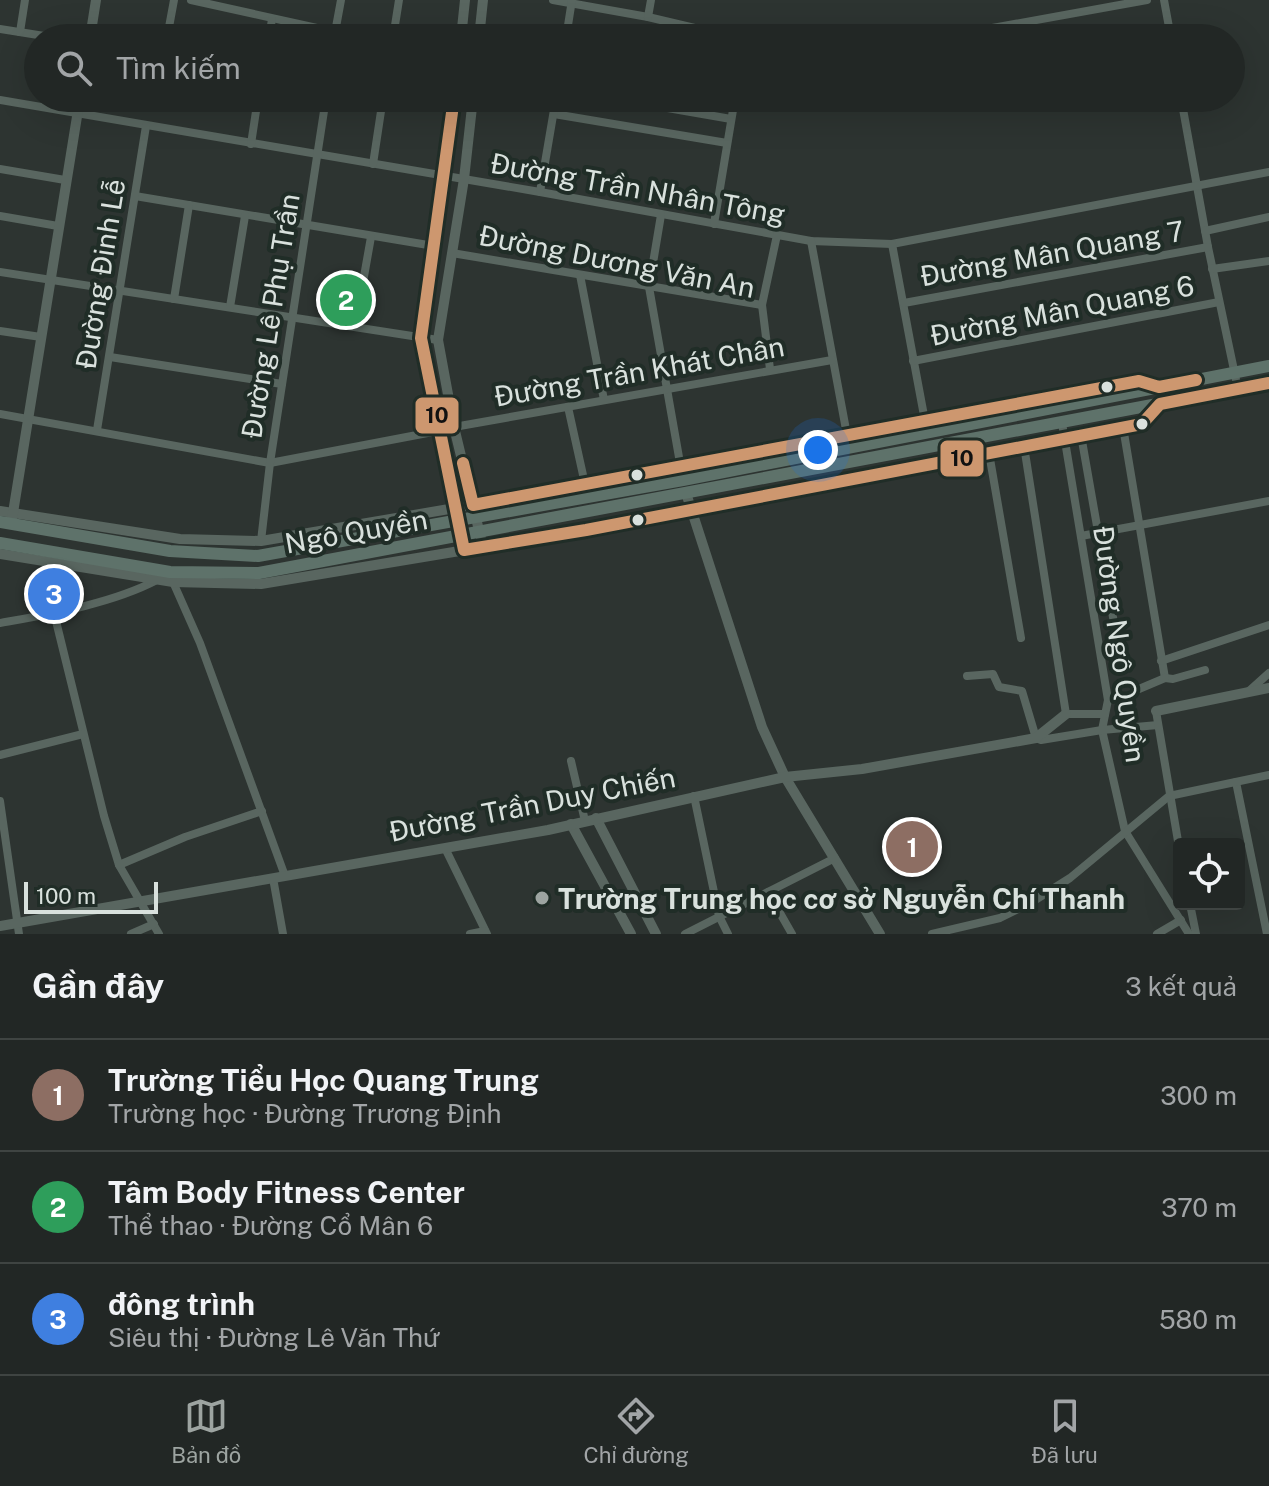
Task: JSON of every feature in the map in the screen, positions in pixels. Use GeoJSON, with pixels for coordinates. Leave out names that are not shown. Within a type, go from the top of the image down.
{"type":"FeatureCollection","features":[{"type":"Feature","properties":{"kind":"highway"},"geometry":{"type":"LineString","coordinates":[[1159,387],[1269,366]]}},
{"type":"Feature","properties":{"kind":"highway"},"geometry":{"type":"LineString","coordinates":[[1238,389],[1269,383]]}},
{"type":"Feature","properties":{"kind":"highway","name":"Ngô Quyền"},"geometry":{"type":"LineString","coordinates":[[0,543],[171,577],[259,573],[480,533],[683,480],[1159,387]]}},
{"type":"Feature","properties":{"kind":"highway","name":"Ngô Quyền"},"geometry":{"type":"LineString","coordinates":[[8,520],[170,551],[258,556],[456,514],[1062,423],[1238,389]]}},
{"type":"Feature","properties":{"kind":"street"},"geometry":{"type":"LineString","coordinates":[[20,32],[25,0]]}},
{"type":"Feature","properties":{"kind":"street"},"geometry":{"type":"LineString","coordinates":[[92,24],[96,0]]}},
{"type":"Feature","properties":{"kind":"street"},"geometry":{"type":"LineString","coordinates":[[170,24],[174,0]]}},
{"type":"Feature","properties":{"kind":"street"},"geometry":{"type":"LineString","coordinates":[[191,0],[292,24]]}},
{"type":"Feature","properties":{"kind":"street"},"geometry":{"type":"LineString","coordinates":[[337,24],[341,0]]}},
{"type":"Feature","properties":{"kind":"street"},"geometry":{"type":"LineString","coordinates":[[395,24],[399,0]]}},
{"type":"Feature","properties":{"kind":"street"},"geometry":{"type":"LineString","coordinates":[[462,24],[465,0]]}},
{"type":"Feature","properties":{"kind":"street"},"geometry":{"type":"LineString","coordinates":[[480,24],[483,0]]}},
{"type":"Feature","properties":{"kind":"street"},"geometry":{"type":"LineString","coordinates":[[553,0],[572,1],[678,24]]}},
{"type":"Feature","properties":{"kind":"street"},"geometry":{"type":"LineString","coordinates":[[648,17],[651,0]]}},
{"type":"Feature","properties":{"kind":"street"},"geometry":{"type":"LineString","coordinates":[[1014,24],[1147,0]]}},
{"type":"Feature","properties":{"kind":"street"},"geometry":{"type":"LineString","coordinates":[[1164,0],[1168,24]]}},
{"type":"Feature","properties":{"kind":"street"},"geometry":{"type":"LineString","coordinates":[[568,24],[572,1]]}},
{"type":"Feature","properties":{"kind":"street"},"geometry":{"type":"LineString","coordinates":[[271,24],[272,19]]}},
{"type":"Feature","properties":{"kind":"street"},"geometry":{"type":"LineString","coordinates":[[0,29],[24,33]]}},
{"type":"Feature","properties":{"kind":"street","name":"Đường Trần Nhân Tông"},"geometry":{"type":"LineString","coordinates":[[0,100],[24,104]]}},
{"type":"Feature","properties":{"kind":"street","name":"Đường Trần Nhân Tông"},"geometry":{"type":"LineString","coordinates":[[66,112],[811,241],[892,244],[1269,172]]}},
{"type":"Feature","properties":{"kind":"street"},"geometry":{"type":"LineString","coordinates":[[251,144],[256,112]]}},
{"type":"Feature","properties":{"kind":"street","name":"Đường Lê Phụ Trần"},"geometry":{"type":"LineString","coordinates":[[261,541],[270,463],[324,112]]}},
{"type":"Feature","properties":{"kind":"street"},"geometry":{"type":"LineString","coordinates":[[373,164],[381,112]]}},
{"type":"Feature","properties":{"kind":"street"},"geometry":{"type":"LineString","coordinates":[[452,112],[421,338],[464,550]]}},
{"type":"Feature","properties":{"kind":"street"},"geometry":{"type":"LineString","coordinates":[[471,112],[438,340],[454,427],[483,547]]}},
{"type":"Feature","properties":{"kind":"street"},"geometry":{"type":"LineString","coordinates":[[691,112],[731,119]]}},
{"type":"Feature","properties":{"kind":"street"},"geometry":{"type":"LineString","coordinates":[[714,224],[732,112]]}},
{"type":"Feature","properties":{"kind":"street"},"geometry":{"type":"LineString","coordinates":[[1184,112],[1238,389]]}},
{"type":"Feature","properties":{"kind":"street"},"geometry":{"type":"LineString","coordinates":[[8,520],[29,418],[77,114]]}},
{"type":"Feature","properties":{"kind":"street"},"geometry":{"type":"LineString","coordinates":[[540,192],[554,114],[727,143]]}},
{"type":"Feature","properties":{"kind":"street","name":"Đường Đinh Lễ"},"geometry":{"type":"LineString","coordinates":[[97,430],[146,126]]}},
{"type":"Feature","properties":{"kind":"street"},"geometry":{"type":"LineString","coordinates":[[0,169],[65,180]]}},
{"type":"Feature","properties":{"kind":"street"},"geometry":{"type":"LineString","coordinates":[[135,196],[434,246]]}},
{"type":"Feature","properties":{"kind":"street"},"geometry":{"type":"LineString","coordinates":[[174,299],[189,205]]}},
{"type":"Feature","properties":{"kind":"street"},"geometry":{"type":"LineString","coordinates":[[661,215],[649,287],[683,480],[691,509],[762,727],[785,777],[880,934]]}},
{"type":"Feature","properties":{"kind":"street"},"geometry":{"type":"LineString","coordinates":[[0,216],[58,226]]}},
{"type":"Feature","properties":{"kind":"street"},"geometry":{"type":"LineString","coordinates":[[230,307],[245,216]]}},
{"type":"Feature","properties":{"kind":"street"},"geometry":{"type":"LineString","coordinates":[[1205,231],[1269,217]]}},
{"type":"Feature","properties":{"kind":"street"},"geometry":{"type":"LineString","coordinates":[[762,305],[777,235]]}},
{"type":"Feature","properties":{"kind":"street"},"geometry":{"type":"LineString","coordinates":[[355,327],[371,237]]}},
{"type":"Feature","properties":{"kind":"street"},"geometry":{"type":"LineString","coordinates":[[811,241],[847,435]]}},
{"type":"Feature","properties":{"kind":"street"},"geometry":{"type":"LineString","coordinates":[[892,244],[925,421]]}},
{"type":"Feature","properties":{"kind":"street","name":"Đường Mân Quang 7"},"geometry":{"type":"LineString","coordinates":[[904,303],[1208,247]]}},
{"type":"Feature","properties":{"kind":"street","name":"Đường Dương Văn An"},"geometry":{"type":"LineString","coordinates":[[452,253],[762,305],[770,369]]}},
{"type":"Feature","properties":{"kind":"street"},"geometry":{"type":"LineString","coordinates":[[1212,269],[1269,261]]}},
{"type":"Feature","properties":{"kind":"street"},"geometry":{"type":"LineString","coordinates":[[0,272],[438,340]]}},
{"type":"Feature","properties":{"kind":"street"},"geometry":{"type":"LineString","coordinates":[[580,275],[604,400]]}},
{"type":"Feature","properties":{"kind":"street","name":"Đường Mân Quang 6"},"geometry":{"type":"LineString","coordinates":[[913,361],[1219,302]]}},
{"type":"Feature","properties":{"kind":"street"},"geometry":{"type":"LineString","coordinates":[[0,331],[41,337]]}},
{"type":"Feature","properties":{"kind":"street"},"geometry":{"type":"LineString","coordinates":[[110,357],[282,384]]}},
{"type":"Feature","properties":{"kind":"street","name":"Đường Trần Khát Chân"},"geometry":{"type":"LineString","coordinates":[[454,427],[832,360]]}},
{"type":"Feature","properties":{"kind":"street"},"geometry":{"type":"LineString","coordinates":[[474,511],[585,484],[683,480],[847,435],[1139,381],[1159,387]]}},
{"type":"Feature","properties":{"kind":"street"},"geometry":{"type":"LineString","coordinates":[[0,623],[54,613],[171,577],[261,584],[483,547],[989,453],[1142,424],[1160,404]]}},
{"type":"Feature","properties":{"kind":"street"},"geometry":{"type":"LineString","coordinates":[[568,407],[585,484]]}},
{"type":"Feature","properties":{"kind":"street"},"geometry":{"type":"LineString","coordinates":[[0,414],[270,463],[438,431]]}},
{"type":"Feature","properties":{"kind":"street","name":"Đường Ngô Quyền"},"geometry":{"type":"LineString","coordinates":[[1062,423],[1108,700],[1102,730],[1125,831],[1189,934]]}},
{"type":"Feature","properties":{"kind":"street","name":"Đường Ngô Quyền"},"geometry":{"type":"LineString","coordinates":[[1123,427],[1165,678],[1173,679],[1205,670]]}},
{"type":"Feature","properties":{"kind":"street"},"geometry":{"type":"LineString","coordinates":[[1081,435],[1117,640]]}},
{"type":"Feature","properties":{"kind":"street"},"geometry":{"type":"LineString","coordinates":[[1024,446],[1066,714],[1105,714]]}},
{"type":"Feature","properties":{"kind":"street"},"geometry":{"type":"LineString","coordinates":[[989,453],[1021,638]]}},
{"type":"Feature","properties":{"kind":"street"},"geometry":{"type":"LineString","coordinates":[[1073,487],[1091,485]]}},
{"type":"Feature","properties":{"kind":"street"},"geometry":{"type":"LineString","coordinates":[[1081,536],[1269,501]]}},
{"type":"Feature","properties":{"kind":"street"},"geometry":{"type":"LineString","coordinates":[[0,511],[8,520],[180,539],[261,541],[456,514]]}},
{"type":"Feature","properties":{"kind":"street"},"geometry":{"type":"LineString","coordinates":[[0,554],[157,580]]}},
{"type":"Feature","properties":{"kind":"street"},"geometry":{"type":"LineString","coordinates":[[50,562],[54,613],[119,865],[159,934]]}},
{"type":"Feature","properties":{"kind":"street"},"geometry":{"type":"LineString","coordinates":[[1087,574],[1106,571]]}},
{"type":"Feature","properties":{"kind":"street"},"geometry":{"type":"LineString","coordinates":[[171,577],[200,643],[285,876]]}},
{"type":"Feature","properties":{"kind":"street"},"geometry":{"type":"LineString","coordinates":[[1161,661],[1269,625]]}},
{"type":"Feature","properties":{"kind":"street"},"geometry":{"type":"LineString","coordinates":[[1249,692],[1269,673]]}},
{"type":"Feature","properties":{"kind":"street"},"geometry":{"type":"LineString","coordinates":[[967,676],[993,674],[999,687],[1022,691],[1036,738],[1044,740],[1158,725]]}},
{"type":"Feature","properties":{"kind":"street"},"geometry":{"type":"LineString","coordinates":[[1139,689],[1165,678]]}},
{"type":"Feature","properties":{"kind":"street"},"geometry":{"type":"LineString","coordinates":[[1177,838],[1156,711],[1269,688]]}},
{"type":"Feature","properties":{"kind":"street","name":"Đường Trần Duy Chiến"},"geometry":{"type":"LineString","coordinates":[[0,926],[18,928],[142,902],[445,848],[785,777],[862,769],[1036,738],[1066,714]]}},
{"type":"Feature","properties":{"kind":"street"},"geometry":{"type":"LineString","coordinates":[[0,755],[83,734]]}},
{"type":"Feature","properties":{"kind":"street"},"geometry":{"type":"LineString","coordinates":[[571,761],[590,819],[656,934]]}},
{"type":"Feature","properties":{"kind":"street"},"geometry":{"type":"LineString","coordinates":[[932,934],[1000,918],[1032,902],[1070,878],[1169,796],[1269,775]]}},
{"type":"Feature","properties":{"kind":"street"},"geometry":{"type":"LineString","coordinates":[[1236,782],[1267,934]]}},
{"type":"Feature","properties":{"kind":"street"},"geometry":{"type":"LineString","coordinates":[[694,796],[719,916],[728,934]]}},
{"type":"Feature","properties":{"kind":"street"},"geometry":{"type":"LineString","coordinates":[[0,801],[18,928]]}},
{"type":"Feature","properties":{"kind":"street"},"geometry":{"type":"LineString","coordinates":[[119,865],[185,837],[262,811]]}},
{"type":"Feature","properties":{"kind":"street"},"geometry":{"type":"LineString","coordinates":[[571,824],[631,934]]}},
{"type":"Feature","properties":{"kind":"street"},"geometry":{"type":"LineString","coordinates":[[445,848],[486,932],[470,934]]}},
{"type":"Feature","properties":{"kind":"street"},"geometry":{"type":"LineString","coordinates":[[685,934],[835,858]]}},
{"type":"Feature","properties":{"kind":"street"},"geometry":{"type":"LineString","coordinates":[[273,878],[283,934]]}},
{"type":"Feature","properties":{"kind":"street"},"geometry":{"type":"LineString","coordinates":[[768,892],[792,934]]}},
{"type":"Feature","properties":{"kind":"street"},"geometry":{"type":"LineString","coordinates":[[1191,910],[1196,934]]}},
{"type":"Feature","properties":{"kind":"street"},"geometry":{"type":"LineString","coordinates":[[1157,934],[1181,920]]}},
{"type":"Feature","properties":{"kind":"street"},"geometry":{"type":"LineString","coordinates":[[131,934],[154,924]]}},
{"type":"Feature","properties":{"kind":"transit line","name":"10"},"geometry":{"type":"LineString","coordinates":[[452,112],[421,338],[464,550],[586,530],[1142,424],[1160,404],[1269,383]]}},
{"type":"Feature","properties":{"kind":"transit line","name":"10"},"geometry":{"type":"LineString","coordinates":[[463,463],[473,505],[1139,381],[1159,387],[1196,380]]}},
{"type":"Feature","properties":{"kind":"place","name":"Tâm Body Fitness Center"},"geometry":{"type":"Point","coordinates":[346,300]}},
{"type":"Feature","properties":{"kind":"place","name":"đông trình"},"geometry":{"type":"Point","coordinates":[54,594]}},
{"type":"Feature","properties":{"kind":"place","name":"Trường Tiểu Học Quang Trung"},"geometry":{"type":"Point","coordinates":[912,847]}},
{"type":"Feature","properties":{"kind":"place","name":"Trường Trung học cơ sở Nguyễn Chí Thanh"},"geometry":{"type":"Point","coordinates":[542,898]}}]}
